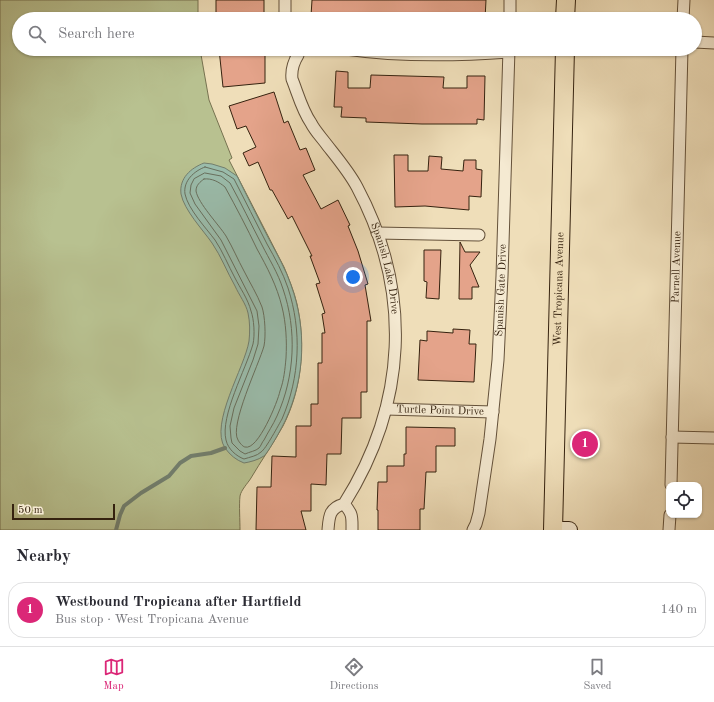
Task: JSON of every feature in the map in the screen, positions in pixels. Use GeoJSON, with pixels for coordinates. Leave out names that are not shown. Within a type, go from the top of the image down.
{"type":"FeatureCollection","features":[{"type":"Feature","properties":{"kind":"main road"},"geometry":{"type":"LineString","coordinates":[[566,0],[566,12]]}},
{"type":"Feature","properties":{"kind":"main road","name":"West Tropicana Avenue"},"geometry":{"type":"LineString","coordinates":[[553,530],[565,56]]}},
{"type":"Feature","properties":{"kind":"street"},"geometry":{"type":"LineString","coordinates":[[285,0],[285,12]]}},
{"type":"Feature","properties":{"kind":"street"},"geometry":{"type":"LineString","coordinates":[[510,0],[510,12]]}},
{"type":"Feature","properties":{"kind":"street"},"geometry":{"type":"LineString","coordinates":[[683,12],[684,0]]}},
{"type":"Feature","properties":{"kind":"street"},"geometry":{"type":"LineString","coordinates":[[702,42],[714,43]]}},
{"type":"Feature","properties":{"kind":"street","name":"Spanish Lake Drive"},"geometry":{"type":"LineString","coordinates":[[296,56],[292,66],[292,79],[306,116],[344,166],[356,185],[377,233],[383,249],[388,271],[395,317],[394,363],[391,386],[380,431],[362,474],[344,504],[338,506],[331,513],[328,530]]}},
{"type":"Feature","properties":{"kind":"street","name":"Spanish Gate Drive"},"geometry":{"type":"LineString","coordinates":[[473,530],[476,524],[481,502],[493,412],[498,360],[501,311],[509,56]]}},
{"type":"Feature","properties":{"kind":"street","name":"Parnell Avenue"},"geometry":{"type":"LineString","coordinates":[[671,482],[682,56]]}},
{"type":"Feature","properties":{"kind":"street"},"geometry":{"type":"LineString","coordinates":[[377,233],[479,235]]}},
{"type":"Feature","properties":{"kind":"street","name":"Turtle Point Drive"},"geometry":{"type":"LineString","coordinates":[[386,409],[493,412]]}},
{"type":"Feature","properties":{"kind":"street"},"geometry":{"type":"LineString","coordinates":[[672,437],[714,438]]}},
{"type":"Feature","properties":{"kind":"street"},"geometry":{"type":"LineString","coordinates":[[344,504],[352,515],[352,530]]}},
{"type":"Feature","properties":{"kind":"street"},"geometry":{"type":"LineString","coordinates":[[669,530],[670,518]]}},
{"type":"Feature","properties":{"kind":"street"},"geometry":{"type":"LineString","coordinates":[[553,530],[568,530]]}},
{"type":"Feature","properties":{"kind":"green space"},"geometry":{"type":"Polygon","coordinates":[[[0,0],[198,0],[198,12],[12,12],[12,56],[201,56],[209,100],[232,158],[229,160],[284,267],[297,304],[300,319],[302,351],[298,382],[289,412],[283,426],[240,496],[240,530],[0,530],[0,0]]]}},
{"type":"Feature","properties":{"kind":"water"},"geometry":{"type":"Polygon","coordinates":[[[204,163],[225,168],[237,176],[287,274],[300,319],[302,353],[300,370],[297,387],[286,419],[266,454],[259,459],[244,463],[233,457],[225,448],[221,438],[221,425],[249,341],[250,327],[248,313],[218,253],[186,207],[181,194],[184,178],[190,171],[204,163]]]}},
{"type":"Feature","properties":{"kind":"building"},"geometry":{"type":"Polygon","coordinates":[[[216,0],[264,0],[264,12],[216,12],[216,0]]]}},
{"type":"Feature","properties":{"kind":"building"},"geometry":{"type":"Polygon","coordinates":[[[312,0],[486,0],[485,12],[311,12],[312,0]]]}},
{"type":"Feature","properties":{"kind":"building"},"geometry":{"type":"Polygon","coordinates":[[[220,56],[265,56],[265,83],[223,87],[220,56]]]}},
{"type":"Feature","properties":{"kind":"building"},"geometry":{"type":"Polygon","coordinates":[[[336,71],[348,72],[348,88],[370,88],[371,75],[444,77],[443,88],[467,88],[467,76],[485,76],[484,120],[477,119],[477,124],[422,124],[366,122],[366,118],[341,117],[342,107],[334,107],[336,71]]]}},
{"type":"Feature","properties":{"kind":"building"},"geometry":{"type":"Polygon","coordinates":[[[274,92],[284,123],[288,121],[300,150],[306,148],[315,170],[303,175],[321,209],[338,200],[350,225],[348,226],[358,251],[368,284],[365,285],[371,321],[367,321],[367,392],[361,392],[361,418],[342,418],[341,454],[327,454],[326,485],[311,484],[311,511],[301,511],[306,530],[256,530],[257,487],[271,487],[272,456],[296,457],[296,426],[311,426],[311,404],[318,404],[318,363],[322,363],[322,333],[325,333],[322,314],[325,313],[316,284],[320,283],[310,256],[312,256],[292,216],[288,219],[272,190],[270,190],[258,162],[249,166],[243,153],[256,147],[246,126],[237,129],[229,106],[274,92]]]}},
{"type":"Feature","properties":{"kind":"building"},"geometry":{"type":"Polygon","coordinates":[[[394,155],[408,155],[408,171],[428,171],[429,156],[442,157],[441,169],[463,171],[464,160],[476,160],[476,169],[482,170],[481,197],[469,196],[469,210],[425,206],[395,207],[394,155]]]}},
{"type":"Feature","properties":{"kind":"building"},"geometry":{"type":"Polygon","coordinates":[[[460,242],[465,252],[480,252],[470,265],[479,287],[472,287],[472,299],[459,299],[460,242]]]}},
{"type":"Feature","properties":{"kind":"building"},"geometry":{"type":"Polygon","coordinates":[[[424,250],[441,250],[439,299],[426,298],[427,282],[424,281],[424,250]]]}},
{"type":"Feature","properties":{"kind":"building"},"geometry":{"type":"Polygon","coordinates":[[[453,329],[470,330],[469,344],[476,344],[474,382],[418,380],[420,340],[427,341],[427,331],[453,333],[453,329]]]}},
{"type":"Feature","properties":{"kind":"building"},"geometry":{"type":"Polygon","coordinates":[[[406,427],[455,428],[455,446],[436,446],[436,472],[426,472],[424,509],[420,509],[420,530],[378,530],[378,482],[387,482],[387,466],[404,466],[404,454],[406,454],[406,427]]]}},
{"type":"Feature","properties":{"kind":"waterway"},"geometry":{"type":"LineString","coordinates":[[116,530],[124,506],[141,493],[169,476],[180,463],[191,456],[211,453],[225,448]]}},
{"type":"Feature","properties":{"kind":"place","name":"Westbound Tropicana after Hartfield"},"geometry":{"type":"Point","coordinates":[585,444]}}]}
